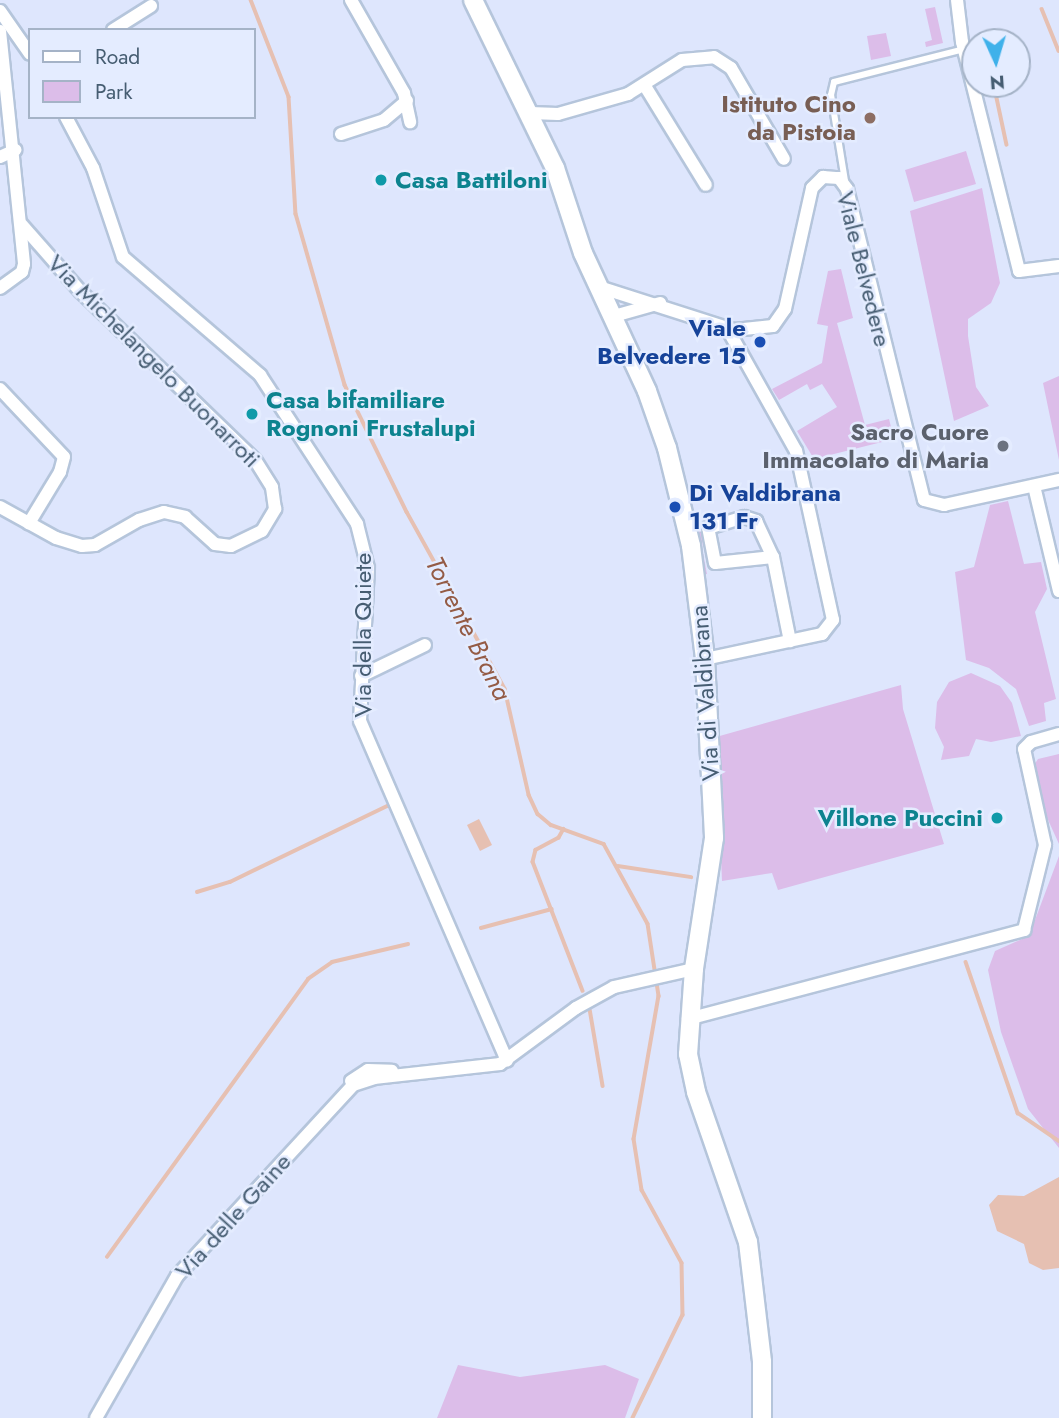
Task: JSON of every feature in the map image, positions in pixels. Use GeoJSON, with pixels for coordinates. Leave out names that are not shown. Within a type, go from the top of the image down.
{"type":"FeatureCollection","features":[{"type":"Feature","properties":{"kind":"street"},"geometry":{"type":"LineString","coordinates":[[351,0],[407,102],[410,122]]}},
{"type":"Feature","properties":{"kind":"street","name":"Via di Valdibrana"},"geometry":{"type":"LineString","coordinates":[[473,0],[534,121],[599,287],[656,414],[675,477],[697,583],[705,659],[714,838],[688,1018],[692,1081],[748,1242],[762,1362],[762,1418]]}},
{"type":"Feature","properties":{"kind":"street"},"geometry":{"type":"LineString","coordinates":[[957,0],[961,28]]}},
{"type":"Feature","properties":{"kind":"street"},"geometry":{"type":"LineString","coordinates":[[116,28],[151,6]]}},
{"type":"Feature","properties":{"kind":"street"},"geometry":{"type":"LineString","coordinates":[[0,11],[28,51]]}},
{"type":"Feature","properties":{"kind":"street"},"geometry":{"type":"LineString","coordinates":[[0,31],[15,150],[23,270],[0,288]]}},
{"type":"Feature","properties":{"kind":"street"},"geometry":{"type":"LineString","coordinates":[[534,121],[645,86],[682,60],[720,60],[736,75],[784,159]]}},
{"type":"Feature","properties":{"kind":"street"},"geometry":{"type":"LineString","coordinates":[[645,86],[706,185]]}},
{"type":"Feature","properties":{"kind":"street"},"geometry":{"type":"LineString","coordinates":[[976,98],[1019,271],[1059,266]]}},
{"type":"Feature","properties":{"kind":"street"},"geometry":{"type":"LineString","coordinates":[[341,134],[384,120],[407,102]]}},
{"type":"Feature","properties":{"kind":"street","name":"Via della Quiete"},"geometry":{"type":"LineString","coordinates":[[67,119],[93,169],[123,257],[260,375],[352,513],[362,534],[368,568],[361,676],[362,726],[506,1061]]}},
{"type":"Feature","properties":{"kind":"street"},"geometry":{"type":"LineString","coordinates":[[0,157],[15,150]]}},
{"type":"Feature","properties":{"kind":"street","name":"Viale Belvedere"},"geometry":{"type":"LineString","coordinates":[[599,287],[660,303],[727,328],[752,331],[780,321],[811,188],[827,176],[846,185],[919,483],[931,505],[1034,486]]}},
{"type":"Feature","properties":{"kind":"street","name":"Via Michelangelo Buonarroti"},"geometry":{"type":"LineString","coordinates":[[0,507],[65,542],[89,546],[139,520],[171,513],[191,521],[215,544],[231,547],[262,531],[275,509],[272,487],[255,460],[80,291],[22,225]]}},
{"type":"Feature","properties":{"kind":"street"},"geometry":{"type":"LineString","coordinates":[[614,316],[660,303]]}},
{"type":"Feature","properties":{"kind":"street"},"geometry":{"type":"LineString","coordinates":[[705,659],[826,632],[832,615],[796,452],[727,328]]}},
{"type":"Feature","properties":{"kind":"street"},"geometry":{"type":"LineString","coordinates":[[0,389],[64,457],[58,475],[29,523]]}},
{"type":"Feature","properties":{"kind":"street"},"geometry":{"type":"LineString","coordinates":[[1059,480],[1034,486],[1059,591]]}},
{"type":"Feature","properties":{"kind":"street"},"geometry":{"type":"LineString","coordinates":[[773,557],[715,564],[708,528],[716,523],[751,517],[773,557],[790,641]]}},
{"type":"Feature","properties":{"kind":"street"},"geometry":{"type":"LineString","coordinates":[[361,676],[425,645]]}},
{"type":"Feature","properties":{"kind":"street"},"geometry":{"type":"LineString","coordinates":[[688,1018],[1019,933],[1027,926],[1043,857],[1044,840],[1023,753],[1028,744],[1059,734]]}},
{"type":"Feature","properties":{"kind":"street","name":"Via delle Gaine"},"geometry":{"type":"LineString","coordinates":[[96,1418],[177,1276],[343,1097],[351,1080],[364,1071],[417,1074],[488,1068],[506,1061],[591,999],[646,977],[694,969]]}},
{"type":"Feature","properties":{"kind":"lane"},"geometry":{"type":"LineString","coordinates":[[846,185],[831,96],[834,82],[961,50]]}},
{"type":"Feature","properties":{"kind":"green space"},"geometry":{"type":"Polygon","coordinates":[[[935,7],[943,43],[926,47],[925,42],[932,40],[925,9],[935,7]]]}},
{"type":"Feature","properties":{"kind":"green space"},"geometry":{"type":"Polygon","coordinates":[[[886,33],[891,56],[871,60],[867,36],[886,33]]]}},
{"type":"Feature","properties":{"kind":"green space"},"geometry":{"type":"Polygon","coordinates":[[[966,151],[976,184],[914,202],[905,170],[966,151]]]}},
{"type":"Feature","properties":{"kind":"green space"},"geometry":{"type":"Polygon","coordinates":[[[982,188],[1000,283],[991,303],[968,319],[968,336],[976,387],[989,406],[954,421],[910,211],[982,188]]]}},
{"type":"Feature","properties":{"kind":"green space"},"geometry":{"type":"Polygon","coordinates":[[[841,269],[853,318],[837,323],[865,425],[889,419],[894,439],[814,459],[797,431],[837,407],[822,384],[810,390],[807,384],[779,400],[772,389],[822,363],[828,326],[817,324],[828,271],[841,269]]]}},
{"type":"Feature","properties":{"kind":"green space"},"geometry":{"type":"Polygon","coordinates":[[[1059,376],[1059,460],[1043,383],[1059,376]]]}},
{"type":"Feature","properties":{"kind":"green space"},"geometry":{"type":"Polygon","coordinates":[[[685,499],[704,528],[702,548],[707,574],[698,575],[685,499]]]}},
{"type":"Feature","properties":{"kind":"green space"},"geometry":{"type":"Polygon","coordinates":[[[1008,501],[1024,564],[1041,562],[1047,589],[1035,612],[1056,699],[1044,703],[1046,721],[1029,726],[1016,689],[989,668],[966,660],[955,572],[974,567],[990,505],[1008,501]]]}},
{"type":"Feature","properties":{"kind":"green space"},"geometry":{"type":"Polygon","coordinates":[[[971,673],[1000,686],[1012,703],[1021,736],[991,742],[976,739],[969,756],[941,760],[944,747],[935,728],[937,702],[949,682],[971,673]]]}},
{"type":"Feature","properties":{"kind":"green space"},"geometry":{"type":"Polygon","coordinates":[[[901,685],[903,709],[944,844],[778,890],[772,873],[722,881],[716,737],[901,685]]]}},
{"type":"Feature","properties":{"kind":"green space","name":"Villone Puccini"},"geometry":{"type":"Polygon","coordinates":[[[1059,754],[1059,844],[1044,811],[1034,765],[1038,759],[1059,754]]]}},
{"type":"Feature","properties":{"kind":"green space"},"geometry":{"type":"Polygon","coordinates":[[[1059,856],[1059,1148],[1028,1109],[1001,1032],[988,970],[995,951],[1029,936],[1059,856]]]}},
{"type":"Feature","properties":{"kind":"green space"},"geometry":{"type":"Polygon","coordinates":[[[458,1365],[520,1377],[605,1365],[639,1379],[625,1418],[437,1418],[458,1365]]]}},
{"type":"Feature","properties":{"kind":"shaded area"},"geometry":{"type":"Polygon","coordinates":[[[479,819],[492,845],[480,851],[467,825],[479,819]]]}},
{"type":"Feature","properties":{"kind":"shaded area"},"geometry":{"type":"Polygon","coordinates":[[[1059,1177],[1059,1268],[1043,1270],[1029,1263],[1024,1244],[997,1231],[989,1205],[998,1195],[1024,1196],[1059,1177]]]}},
{"type":"Feature","properties":{"kind":"waterway","name":"Torrente Brana"},"geometry":{"type":"LineString","coordinates":[[251,0],[289,97],[296,214],[345,385],[407,512],[505,689],[529,795],[538,814],[551,825],[604,844],[648,924],[659,996],[634,1139],[642,1190],[682,1263],[683,1315],[633,1418]]}},
{"type":"Feature","properties":{"kind":"waterway"},"geometry":{"type":"LineString","coordinates":[[1042,9],[1059,51]]}},
{"type":"Feature","properties":{"kind":"waterway"},"geometry":{"type":"LineString","coordinates":[[997,98],[1007,145]]}},
{"type":"Feature","properties":{"kind":"waterway"},"geometry":{"type":"LineString","coordinates":[[197,892],[230,882],[389,805]]}},
{"type":"Feature","properties":{"kind":"waterway"},"geometry":{"type":"LineString","coordinates":[[564,829],[559,838],[536,850],[533,862],[583,991]]}},
{"type":"Feature","properties":{"kind":"waterway"},"geometry":{"type":"LineString","coordinates":[[618,866],[691,877]]}},
{"type":"Feature","properties":{"kind":"waterway"},"geometry":{"type":"LineString","coordinates":[[481,928],[552,909]]}},
{"type":"Feature","properties":{"kind":"waterway"},"geometry":{"type":"LineString","coordinates":[[107,1257],[308,979],[332,962],[408,944]]}},
{"type":"Feature","properties":{"kind":"waterway"},"geometry":{"type":"LineString","coordinates":[[966,962],[1018,1113],[1059,1141]]}},
{"type":"Feature","properties":{"kind":"waterway"},"geometry":{"type":"LineString","coordinates":[[590,1009],[603,1086]]}},
{"type":"Feature","properties":{"kind":"place","name":"Istituto Cino da Pistoia"},"geometry":{"type":"Point","coordinates":[870,118]}},
{"type":"Feature","properties":{"kind":"place","name":"Casa Battiloni"},"geometry":{"type":"Point","coordinates":[381,180]}},
{"type":"Feature","properties":{"kind":"place","name":"Viale Belvedere 15"},"geometry":{"type":"Point","coordinates":[760,342]}},
{"type":"Feature","properties":{"kind":"place","name":"Casa bifamiliare Rognoni Frustalupi"},"geometry":{"type":"Point","coordinates":[252,414]}},
{"type":"Feature","properties":{"kind":"place","name":"Sacro Cuore Immacolato di Maria"},"geometry":{"type":"Point","coordinates":[1003,446]}},
{"type":"Feature","properties":{"kind":"place","name":"Di Valdibrana 131 Fr"},"geometry":{"type":"Point","coordinates":[675,507]}},
{"type":"Feature","properties":{"kind":"place","name":"Villone Puccini"},"geometry":{"type":"Point","coordinates":[997,818]}}]}
